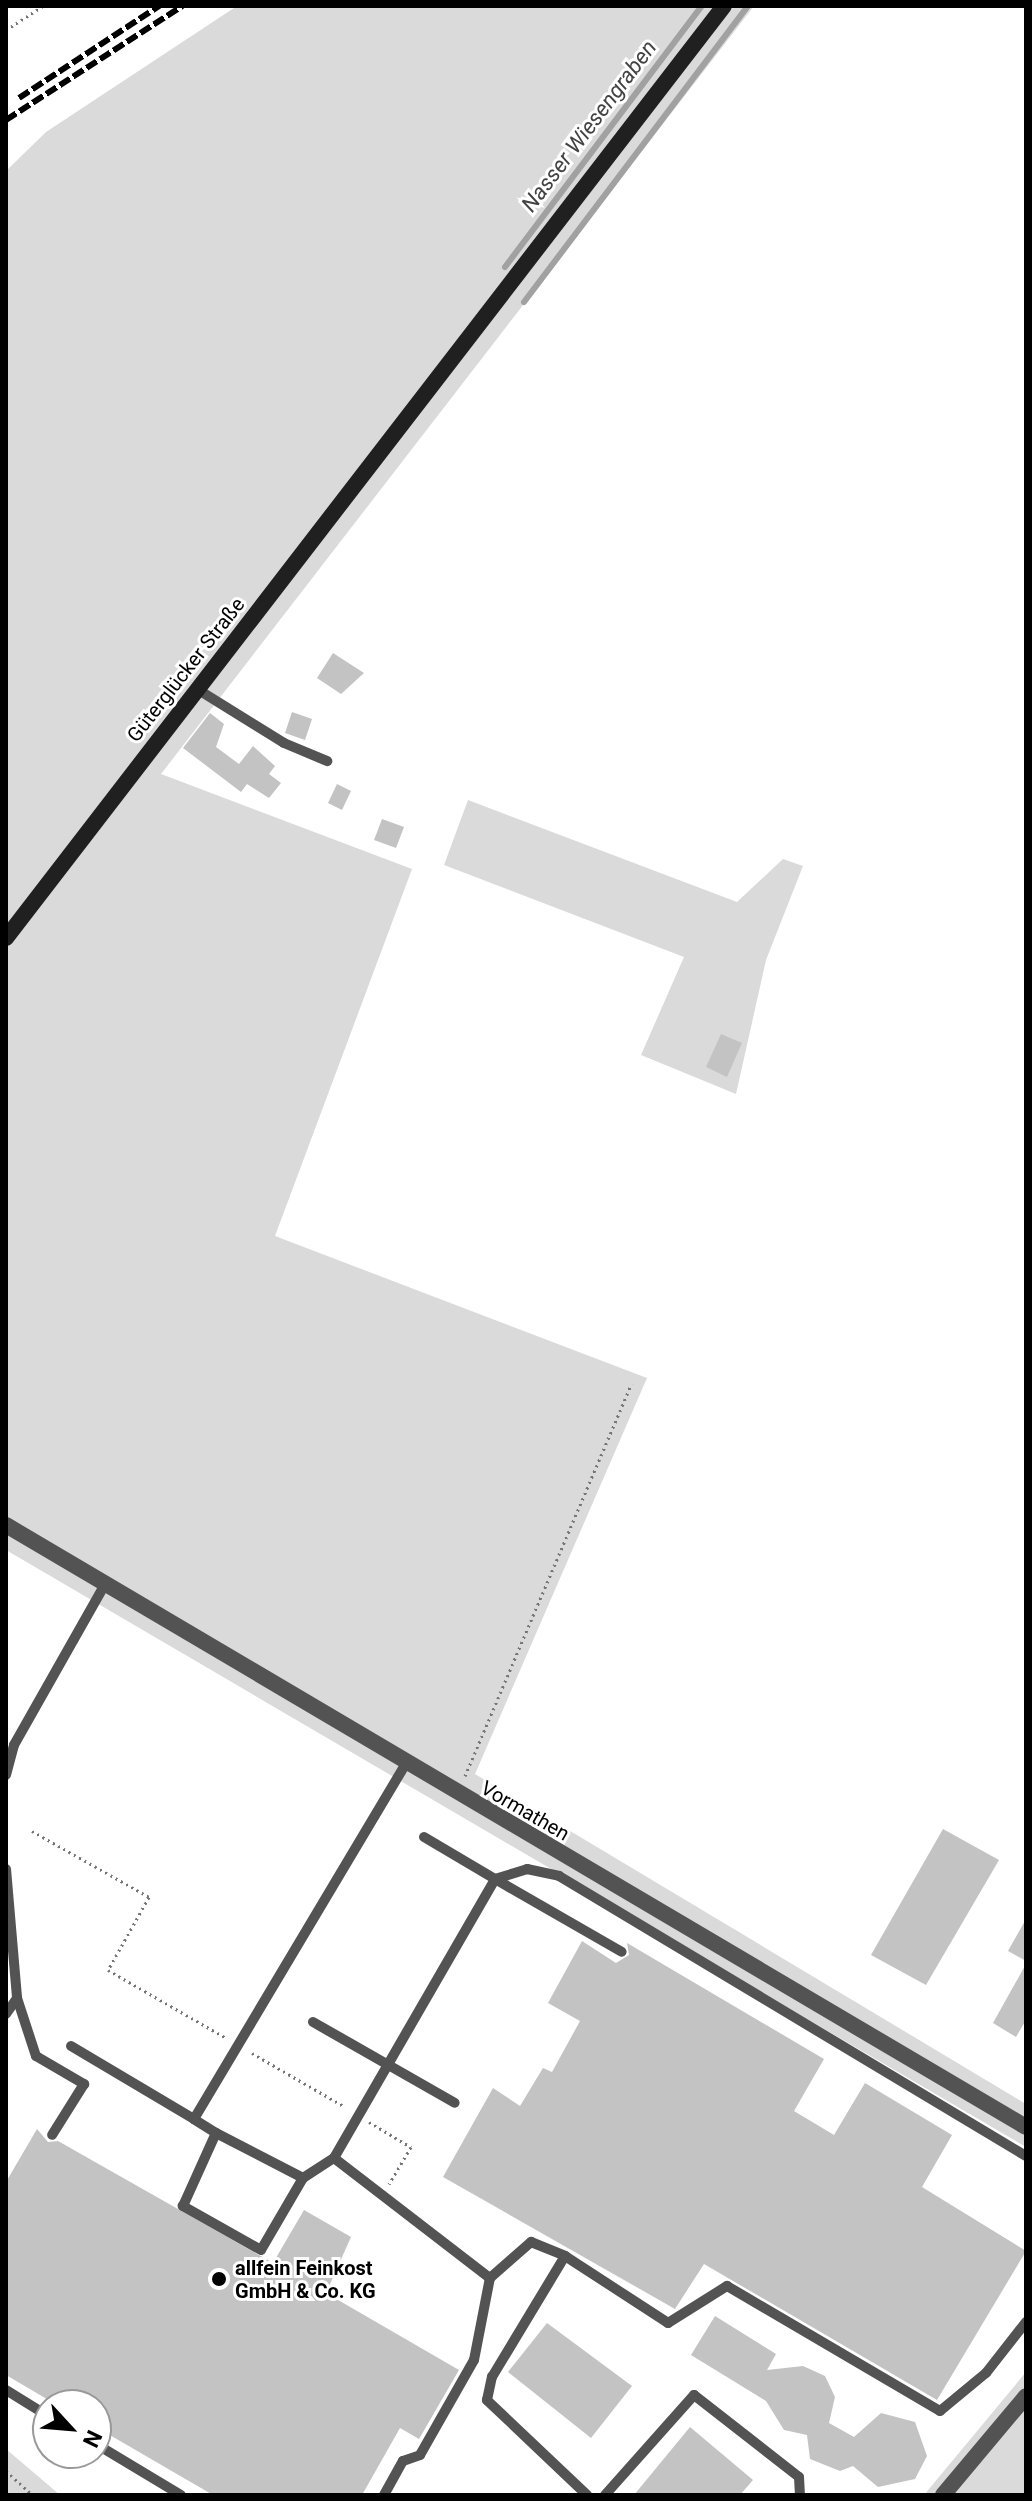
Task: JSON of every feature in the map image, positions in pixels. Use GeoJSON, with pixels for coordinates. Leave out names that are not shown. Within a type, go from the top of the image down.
{"type":"FeatureCollection","features":[{"type":"Feature","properties":{"kind":"street","name":"Güterglücker Straße"},"geometry":{"type":"LineString","coordinates":[[6,938],[724,6]]}},
{"type":"Feature","properties":{"kind":"street","name":"Vormathen"},"geometry":{"type":"LineString","coordinates":[[6,1525],[457,1794],[1026,2127]]}},
{"type":"Feature","properties":{"kind":"street"},"geometry":{"type":"LineString","coordinates":[[943,2495],[1026,2396]]}},
{"type":"Feature","properties":{"kind":"lane"},"geometry":{"type":"LineString","coordinates":[[197,689],[284,743],[327,761]]}},
{"type":"Feature","properties":{"kind":"lane"},"geometry":{"type":"LineString","coordinates":[[6,1775],[14,1745],[105,1584]]}},
{"type":"Feature","properties":{"kind":"lane"},"geometry":{"type":"LineString","coordinates":[[194,2119],[406,1763]]}},
{"type":"Feature","properties":{"kind":"lane"},"geometry":{"type":"LineString","coordinates":[[424,1837],[622,1952]]}},
{"type":"Feature","properties":{"kind":"lane"},"geometry":{"type":"LineString","coordinates":[[6,1869],[17,1998],[36,2056],[84,2084],[52,2135]]}},
{"type":"Feature","properties":{"kind":"lane"},"geometry":{"type":"LineString","coordinates":[[216,2133],[183,2206],[261,2250],[303,2178],[334,2158],[495,1879],[527,1869],[559,1876],[1026,2156]]}},
{"type":"Feature","properties":{"kind":"lane"},"geometry":{"type":"LineString","coordinates":[[6,2014],[17,1998]]}},
{"type":"Feature","properties":{"kind":"lane"},"geometry":{"type":"LineString","coordinates":[[313,2022],[455,2103]]}},
{"type":"Feature","properties":{"kind":"lane"},"geometry":{"type":"LineString","coordinates":[[71,2046],[216,2133],[303,2178]]}},
{"type":"Feature","properties":{"kind":"lane"},"geometry":{"type":"LineString","coordinates":[[334,2158],[490,2278]]}},
{"type":"Feature","properties":{"kind":"lane"},"geometry":{"type":"LineString","coordinates":[[384,2495],[403,2461],[420,2455],[474,2360],[490,2278],[531,2242],[565,2256],[668,2323],[727,2286],[940,2411],[986,2373],[1026,2322]]}},
{"type":"Feature","properties":{"kind":"lane"},"geometry":{"type":"LineString","coordinates":[[565,2256],[492,2377],[487,2400],[587,2495]]}},
{"type":"Feature","properties":{"kind":"lane"},"geometry":{"type":"LineString","coordinates":[[6,2390],[32,2406]]}},
{"type":"Feature","properties":{"kind":"lane"},"geometry":{"type":"LineString","coordinates":[[605,2495],[694,2395],[799,2477],[800,2495]]}},
{"type":"Feature","properties":{"kind":"lane"},"geometry":{"type":"LineString","coordinates":[[112,2454],[181,2495]]}},
{"type":"Feature","properties":{"kind":"path"},"geometry":{"type":"LineString","coordinates":[[6,30],[43,6]]}},
{"type":"Feature","properties":{"kind":"path"},"geometry":{"type":"LineString","coordinates":[[457,1794],[631,1384]]}},
{"type":"Feature","properties":{"kind":"path"},"geometry":{"type":"LineString","coordinates":[[32,1831],[149,1897],[108,1970],[411,2147],[383,2194]]}},
{"type":"Feature","properties":{"kind":"path"},"geometry":{"type":"LineString","coordinates":[[6,2471],[33,2495]]}},
{"type":"Feature","properties":{"kind":"shaded area"},"geometry":{"type":"Polygon","coordinates":[[[237,6],[754,6],[161,774],[412,869],[275,1236],[647,1378],[475,1774],[1026,2104],[1026,2147],[6,1550],[6,171],[46,132],[237,6]]]}},
{"type":"Feature","properties":{"kind":"shaded area"},"geometry":{"type":"Polygon","coordinates":[[[468,800],[737,902],[783,859],[803,866],[766,960],[736,1094],[641,1055],[684,957],[444,865],[468,800]]]}},
{"type":"Feature","properties":{"kind":"shaded area"},"geometry":{"type":"Polygon","coordinates":[[[1026,2372],[1026,2495],[924,2495],[1026,2372]]]}},
{"type":"Feature","properties":{"kind":"shaded area"},"geometry":{"type":"Polygon","coordinates":[[[6,2449],[60,2495],[6,2495],[6,2449]]]}},
{"type":"Feature","properties":{"kind":"building"},"geometry":{"type":"Polygon","coordinates":[[[333,653],[364,673],[341,694],[317,678],[333,653]]]}},
{"type":"Feature","properties":{"kind":"building"},"geometry":{"type":"Polygon","coordinates":[[[292,712],[312,719],[305,740],[285,733],[292,712]]]}},
{"type":"Feature","properties":{"kind":"building"},"geometry":{"type":"Polygon","coordinates":[[[210,713],[224,724],[216,747],[239,764],[253,746],[275,766],[269,774],[281,783],[269,798],[247,784],[241,792],[183,748],[210,713]]]}},
{"type":"Feature","properties":{"kind":"building"},"geometry":{"type":"Polygon","coordinates":[[[337,784],[351,791],[342,810],[328,803],[337,784]]]}},
{"type":"Feature","properties":{"kind":"building"},"geometry":{"type":"Polygon","coordinates":[[[382,819],[404,827],[396,848],[374,840],[382,819]]]}},
{"type":"Feature","properties":{"kind":"building"},"geometry":{"type":"Polygon","coordinates":[[[721,1034],[742,1043],[727,1077],[706,1067],[721,1034]]]}},
{"type":"Feature","properties":{"kind":"building"},"geometry":{"type":"Polygon","coordinates":[[[943,1829],[999,1860],[926,1985],[871,1955],[943,1829]]]}},
{"type":"Feature","properties":{"kind":"building"},"geometry":{"type":"Polygon","coordinates":[[[1026,1919],[1026,1961],[1008,1951],[1026,1919]]]}},
{"type":"Feature","properties":{"kind":"building"},"geometry":{"type":"Polygon","coordinates":[[[582,1941],[616,1963],[629,1955],[627,1943],[824,2059],[794,2111],[834,2135],[865,2083],[952,2135],[922,2187],[1026,2251],[937,2400],[704,2264],[675,2309],[443,2177],[493,2088],[520,2106],[543,2068],[552,2072],[580,2021],[548,2003],[582,1941]]]}},
{"type":"Feature","properties":{"kind":"building"},"geometry":{"type":"Polygon","coordinates":[[[1026,1964],[1026,2020],[1016,2037],[993,2023],[1026,1964]]]}},
{"type":"Feature","properties":{"kind":"building"},"geometry":{"type":"Polygon","coordinates":[[[37,2129],[48,2142],[58,2141],[273,2263],[304,2210],[351,2237],[326,2293],[459,2370],[419,2439],[400,2428],[362,2495],[213,2495],[112,2436],[112,2389],[32,2390],[6,2375],[6,2182],[37,2129]]]}},
{"type":"Feature","properties":{"kind":"building"},"geometry":{"type":"Polygon","coordinates":[[[715,2316],[776,2354],[767,2370],[803,2366],[825,2376],[835,2397],[829,2423],[854,2437],[881,2413],[915,2422],[927,2456],[915,2479],[878,2487],[853,2466],[840,2471],[810,2459],[807,2435],[784,2430],[766,2401],[691,2355],[715,2316]]]}},
{"type":"Feature","properties":{"kind":"building"},"geometry":{"type":"Polygon","coordinates":[[[547,2323],[632,2386],[591,2438],[508,2372],[547,2323]]]}},
{"type":"Feature","properties":{"kind":"building"},"geometry":{"type":"Polygon","coordinates":[[[690,2427],[753,2480],[740,2495],[634,2495],[690,2427]]]}},
{"type":"Feature","properties":{"kind":"waterway","name":"Nasser Wiesengraben"},"geometry":{"type":"LineString","coordinates":[[505,267],[702,6]]}},
{"type":"Feature","properties":{"kind":"waterway"},"geometry":{"type":"LineString","coordinates":[[524,302],[748,6]]}},
{"type":"Feature","properties":{"kind":"railway"},"geometry":{"type":"LineString","coordinates":[[19,98],[159,6]]}},
{"type":"Feature","properties":{"kind":"railway"},"geometry":{"type":"LineString","coordinates":[[6,120],[182,6]]}},
{"type":"Feature","properties":{"kind":"place","name":"allfein Feinkost GmbH & Co. KG"},"geometry":{"type":"Point","coordinates":[219,2279]}}]}
